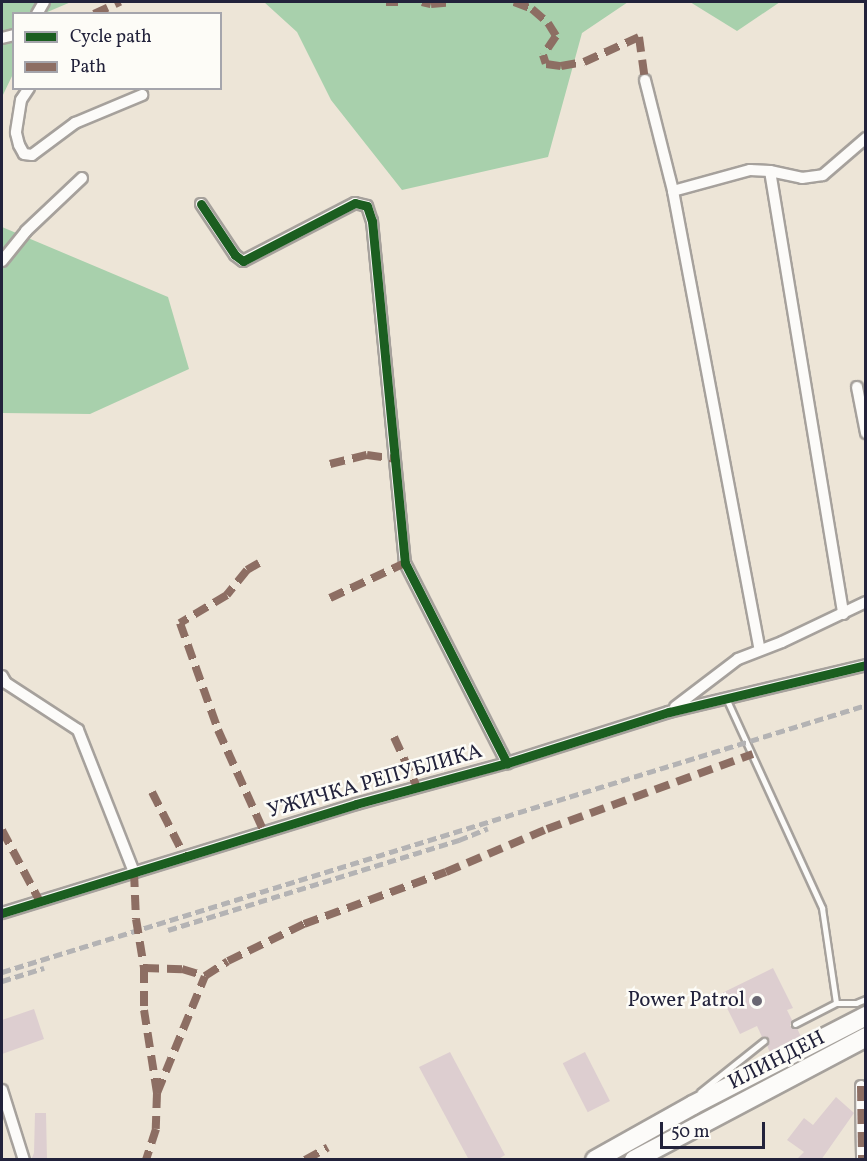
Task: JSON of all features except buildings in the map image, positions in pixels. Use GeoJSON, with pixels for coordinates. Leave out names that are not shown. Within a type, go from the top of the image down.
{"type":"FeatureCollection","features":[{"type":"Feature","properties":{"kind":"main road","name":"ИЛИНДЕН"},"geometry":{"type":"LineString","coordinates":[[595,1160],[866,1016]]}},
{"type":"Feature","properties":{"kind":"main road","name":"ИЛИНДЕН"},"geometry":{"type":"LineString","coordinates":[[634,1160],[866,1037]]}},
{"type":"Feature","properties":{"kind":"street"},"geometry":{"type":"LineString","coordinates":[[645,80],[673,191],[760,650]]}},
{"type":"Feature","properties":{"kind":"street"},"geometry":{"type":"LineString","coordinates":[[28,90],[21,100],[16,133],[24,154],[32,155],[75,123],[142,95]]}},
{"type":"Feature","properties":{"kind":"street"},"geometry":{"type":"LineString","coordinates":[[673,191],[750,170],[770,171],[802,178],[823,175],[866,138]]}},
{"type":"Feature","properties":{"kind":"street"},"geometry":{"type":"LineString","coordinates":[[770,171],[843,614]]}},
{"type":"Feature","properties":{"kind":"street"},"geometry":{"type":"LineString","coordinates":[[2,261],[26,231],[82,178]]}},
{"type":"Feature","properties":{"kind":"street"},"geometry":{"type":"LineString","coordinates":[[201,204],[235,255],[243,261],[355,203],[367,206],[372,221],[405,563],[507,763]]}},
{"type":"Feature","properties":{"kind":"street"},"geometry":{"type":"LineString","coordinates":[[857,387],[866,433]]}},
{"type":"Feature","properties":{"kind":"street"},"geometry":{"type":"LineString","coordinates":[[669,711],[738,659],[866,602]]}},
{"type":"Feature","properties":{"kind":"street","name":"УЖИЧКА РЕПУБЛИКА"},"geometry":{"type":"LineString","coordinates":[[2,913],[356,804],[507,763],[669,711],[866,665]]}},
{"type":"Feature","properties":{"kind":"street"},"geometry":{"type":"LineString","coordinates":[[2,676],[6,683],[78,730],[134,872]]}},
{"type":"Feature","properties":{"kind":"street"},"geometry":{"type":"LineString","coordinates":[[861,1086],[862,1160]]}},
{"type":"Feature","properties":{"kind":"street"},"geometry":{"type":"LineString","coordinates":[[2,1090],[24,1160]]}},
{"type":"Feature","properties":{"kind":"lane"},"geometry":{"type":"LineString","coordinates":[[726,698],[822,908],[836,1003]]}},
{"type":"Feature","properties":{"kind":"lane"},"geometry":{"type":"LineString","coordinates":[[795,1024],[836,1003],[856,1003],[866,999]]}},
{"type":"Feature","properties":{"kind":"lane"},"geometry":{"type":"LineString","coordinates":[[665,1122],[765,1041]]}},
{"type":"Feature","properties":{"kind":"green space"},"geometry":{"type":"Polygon","coordinates":[[[2,2],[71,2],[47,12],[12,12],[12,76],[2,97],[2,2]]]}},
{"type":"Feature","properties":{"kind":"green space"},"geometry":{"type":"Polygon","coordinates":[[[264,2],[628,2],[582,33],[548,157],[402,190],[331,100],[297,32],[264,2]]]}},
{"type":"Feature","properties":{"kind":"green space"},"geometry":{"type":"Polygon","coordinates":[[[690,2],[780,2],[737,31],[690,2]]]}},
{"type":"Feature","properties":{"kind":"green space"},"geometry":{"type":"Polygon","coordinates":[[[2,227],[168,297],[189,369],[90,414],[2,413],[2,227]]]}},
{"type":"Feature","properties":{"kind":"railway"},"geometry":{"type":"LineString","coordinates":[[2,972],[866,705]]}},
{"type":"Feature","properties":{"kind":"railway"},"geometry":{"type":"LineString","coordinates":[[168,930],[459,840],[488,828]]}},
{"type":"Feature","properties":{"kind":"railway"},"geometry":{"type":"LineString","coordinates":[[2,981],[44,968]]}},
{"type":"Feature","properties":{"kind":"marked path"},"geometry":{"type":"LineString","coordinates":[[98,12],[120,2]]}},
{"type":"Feature","properties":{"kind":"marked path"},"geometry":{"type":"LineString","coordinates":[[386,2],[398,2]]}},
{"type":"Feature","properties":{"kind":"marked path"},"geometry":{"type":"LineString","coordinates":[[422,2],[431,4],[452,2]]}},
{"type":"Feature","properties":{"kind":"marked path"},"geometry":{"type":"LineString","coordinates":[[514,2],[532,9],[548,23],[556,36],[543,55],[546,64],[561,66],[584,62],[639,37],[645,80]]}},
{"type":"Feature","properties":{"kind":"marked path"},"geometry":{"type":"LineString","coordinates":[[330,464],[367,455],[395,459]]}},
{"type":"Feature","properties":{"kind":"marked path"},"geometry":{"type":"LineString","coordinates":[[259,563],[247,570],[227,595],[180,623],[218,730],[264,832]]}},
{"type":"Feature","properties":{"kind":"marked path"},"geometry":{"type":"LineString","coordinates":[[330,598],[405,563]]}},
{"type":"Feature","properties":{"kind":"marked path"},"geometry":{"type":"LineString","coordinates":[[394,737],[417,787]]}},
{"type":"Feature","properties":{"kind":"marked path"},"geometry":{"type":"LineString","coordinates":[[157,1093],[205,976],[228,961],[304,924],[446,872],[547,829],[753,754]]}},
{"type":"Feature","properties":{"kind":"marked path"},"geometry":{"type":"LineString","coordinates":[[152,792],[185,857]]}},
{"type":"Feature","properties":{"kind":"marked path"},"geometry":{"type":"LineString","coordinates":[[2,830],[39,900]]}},
{"type":"Feature","properties":{"kind":"marked path"},"geometry":{"type":"LineString","coordinates":[[134,872],[136,919],[144,968],[144,1010],[157,1093],[156,1129],[146,1160]]}},
{"type":"Feature","properties":{"kind":"marked path"},"geometry":{"type":"LineString","coordinates":[[144,968],[182,969],[205,976]]}},
{"type":"Feature","properties":{"kind":"marked path"},"geometry":{"type":"LineString","coordinates":[[861,1086],[862,1160]]}},
{"type":"Feature","properties":{"kind":"marked path"},"geometry":{"type":"LineString","coordinates":[[305,1160],[328,1147]]}},
{"type":"Feature","properties":{"kind":"cycle path"},"geometry":{"type":"LineString","coordinates":[[201,204],[235,255],[243,261],[355,203],[367,206],[372,221],[405,563],[507,763]]}},
{"type":"Feature","properties":{"kind":"cycle path"},"geometry":{"type":"LineString","coordinates":[[2,913],[356,804],[507,763],[669,712],[866,665]]}},
{"type":"Feature","properties":{"kind":"place","name":"Power Patrol"},"geometry":{"type":"Point","coordinates":[757,1001]}}]}
